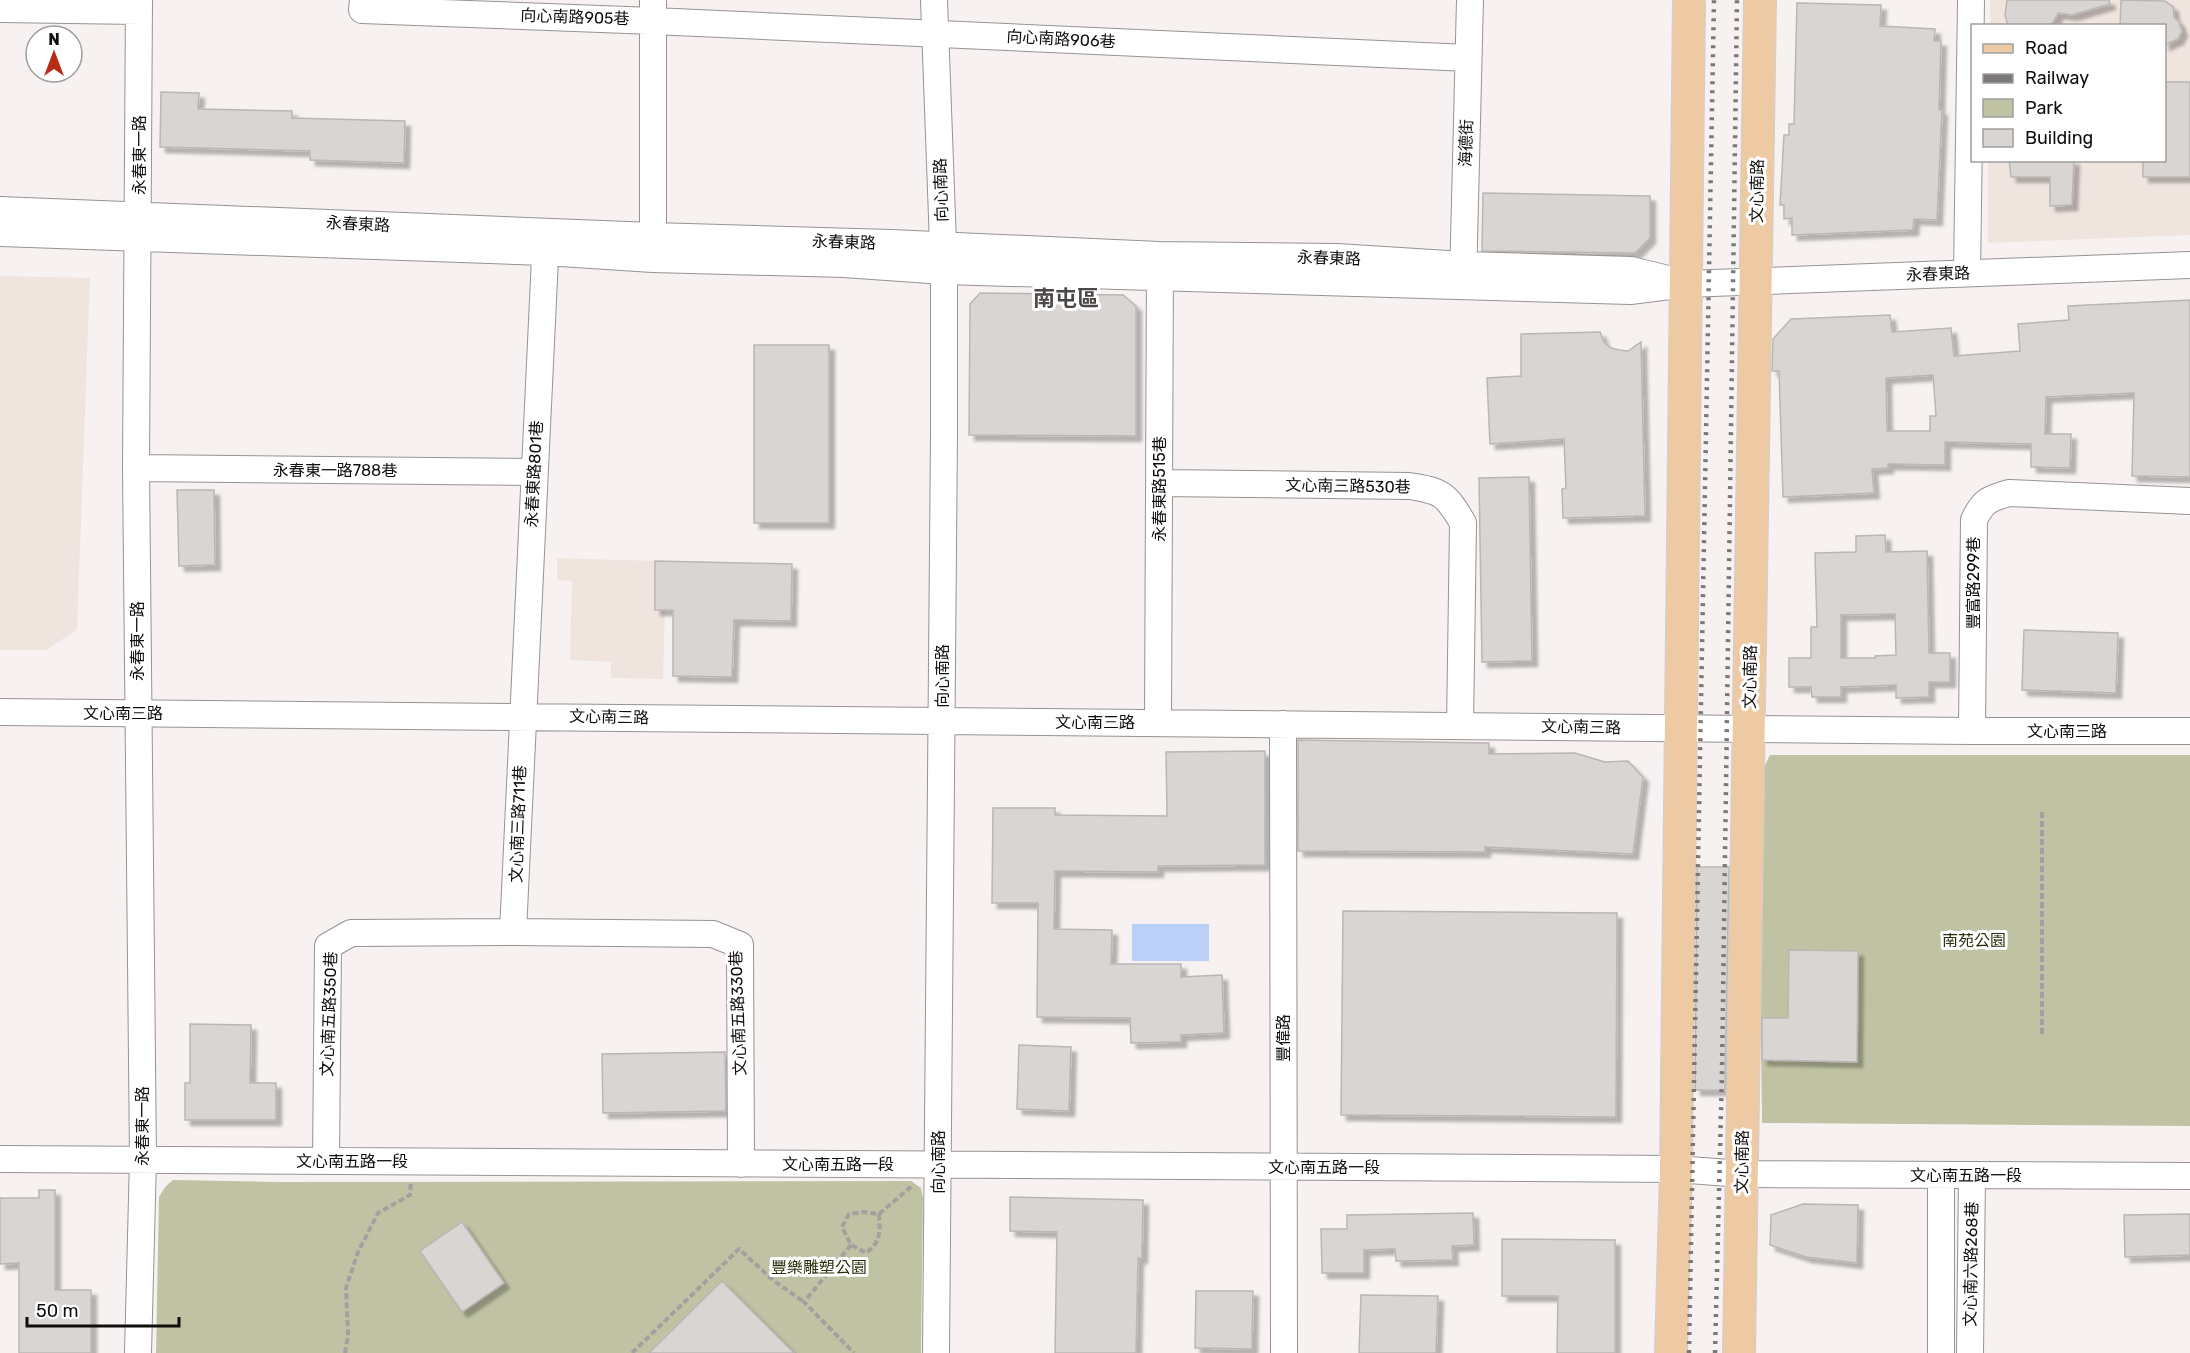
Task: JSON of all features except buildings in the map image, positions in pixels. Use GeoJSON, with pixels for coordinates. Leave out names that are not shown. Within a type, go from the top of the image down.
{"type":"FeatureCollection","features":[{"type":"Feature","properties":{"kind":"main road"},"geometry":{"type":"LineString","coordinates":[[1671,1353],[1676,1169],[1689,0]]}},
{"type":"Feature","properties":{"kind":"main road","name":"文心南路"},"geometry":{"type":"LineString","coordinates":[[1739,1353],[1760,0]]}},
{"type":"Feature","properties":{"kind":"street","name":"向心南路905巷"},"geometry":{"type":"LineString","coordinates":[[363,0],[362,10],[653,10]]}},
{"type":"Feature","properties":{"kind":"street","name":"向心南路"},"geometry":{"type":"LineString","coordinates":[[934,0],[944,271],[936,1353]]}},
{"type":"Feature","properties":{"kind":"street","name":"海德街"},"geometry":{"type":"LineString","coordinates":[[1463,275],[1470,0]]}},
{"type":"Feature","properties":{"kind":"street"},"geometry":{"type":"LineString","coordinates":[[1967,273],[1971,0]]}},
{"type":"Feature","properties":{"kind":"street"},"geometry":{"type":"LineString","coordinates":[[0,9],[139,6]]}},
{"type":"Feature","properties":{"kind":"street","name":"永春東一路"},"geometry":{"type":"LineString","coordinates":[[138,1353],[142,1159],[136,468],[139,6]]}},
{"type":"Feature","properties":{"kind":"street","name":"向心南路906巷"},"geometry":{"type":"LineString","coordinates":[[653,10],[935,33],[1468,58]]}},
{"type":"Feature","properties":{"kind":"street"},"geometry":{"type":"LineString","coordinates":[[653,10],[653,248]]}},
{"type":"Feature","properties":{"kind":"street","name":"永春東路"},"geometry":{"type":"LineString","coordinates":[[0,210],[138,226],[653,248],[944,271],[1160,266],[1463,275],[1631,270],[1686,284],[2190,265]]}},
{"type":"Feature","properties":{"kind":"street","name":"永春東路"},"geometry":{"type":"LineString","coordinates":[[0,233],[138,226]]}},
{"type":"Feature","properties":{"kind":"street","name":"永春東路801巷"},"geometry":{"type":"LineString","coordinates":[[522,717],[545,242]]}},
{"type":"Feature","properties":{"kind":"street","name":"永春東路"},"geometry":{"type":"LineString","coordinates":[[653,248],[943,246],[1160,266]]}},
{"type":"Feature","properties":{"kind":"street","name":"永春東路515巷"},"geometry":{"type":"LineString","coordinates":[[1158,723],[1160,266]]}},
{"type":"Feature","properties":{"kind":"street","name":"永春東一路788巷"},"geometry":{"type":"LineString","coordinates":[[136,468],[534,472]]}},
{"type":"Feature","properties":{"kind":"street","name":"文心南三路530巷"},"geometry":{"type":"LineString","coordinates":[[1159,483],[1409,486],[1434,490],[1450,501],[1463,524],[1460,726]]}},
{"type":"Feature","properties":{"kind":"street","name":"豐富路299巷"},"geometry":{"type":"LineString","coordinates":[[1972,731],[1974,520],[1980,507],[1989,499],[2008,493],[2190,501]]}},
{"type":"Feature","properties":{"kind":"street","name":"文心南三路"},"geometry":{"type":"LineString","coordinates":[[0,712],[1972,731],[2190,731]]}},
{"type":"Feature","properties":{"kind":"street","name":"文心南三路711巷"},"geometry":{"type":"LineString","coordinates":[[513,932],[522,717]]}},
{"type":"Feature","properties":{"kind":"street","name":"豐偉路"},"geometry":{"type":"LineString","coordinates":[[1283,724],[1284,1353]]}},
{"type":"Feature","properties":{"kind":"street","name":"文心南五路350巷"},"geometry":{"type":"LineString","coordinates":[[326,1161],[328,946],[351,933],[513,932]]}},
{"type":"Feature","properties":{"kind":"street","name":"文心南五路330巷"},"geometry":{"type":"LineString","coordinates":[[513,932],[713,934],[740,945],[741,1164]]}},
{"type":"Feature","properties":{"kind":"street","name":"文心南五路一段"},"geometry":{"type":"LineString","coordinates":[[0,1159],[1676,1169],[1742,1174],[2190,1176]]}},
{"type":"Feature","properties":{"kind":"street","name":"文心南六路268巷"},"geometry":{"type":"LineString","coordinates":[[1970,1353],[1972,1175]]}},
{"type":"Feature","properties":{"kind":"street","name":"文心南六路268巷"},"geometry":{"type":"LineString","coordinates":[[1941,1176],[1941,1353]]}},
{"type":"Feature","properties":{"kind":"path"},"geometry":{"type":"LineString","coordinates":[[2042,812],[2042,1037]]}},
{"type":"Feature","properties":{"kind":"path"},"geometry":{"type":"LineString","coordinates":[[345,1353],[348,1335],[346,1288],[358,1252],[378,1213],[410,1195],[412,1162]]}},
{"type":"Feature","properties":{"kind":"path"},"geometry":{"type":"LineString","coordinates":[[879,1214],[880,1230],[876,1246],[866,1253],[851,1245],[842,1227],[849,1214],[862,1212],[879,1214],[938,1165]]}},
{"type":"Feature","properties":{"kind":"path"},"geometry":{"type":"LineString","coordinates":[[804,1302],[851,1245]]}},
{"type":"Feature","properties":{"kind":"path"},"geometry":{"type":"LineString","coordinates":[[632,1353],[739,1249],[774,1281],[804,1302],[854,1353]]}},
{"type":"Feature","properties":{"kind":"shaded area"},"geometry":{"type":"Polygon","coordinates":[[[1990,0],[2190,0],[2190,235],[1988,243],[1988,162],[2166,162],[2166,24],[1990,24],[1990,0]]]}},
{"type":"Feature","properties":{"kind":"shaded area"},"geometry":{"type":"Polygon","coordinates":[[[0,276],[90,278],[77,630],[46,650],[0,650],[0,276]]]}},
{"type":"Feature","properties":{"kind":"shaded area"},"geometry":{"type":"Polygon","coordinates":[[[557,558],[655,561],[655,610],[665,610],[663,679],[611,678],[611,662],[570,660],[572,581],[557,580],[557,558]]]}},
{"type":"Feature","properties":{"kind":"green space","name":"南苑公園"},"geometry":{"type":"Polygon","coordinates":[[[1770,755],[2190,755],[2190,1126],[1762,1123],[1758,779],[1770,755]]]}},
{"type":"Feature","properties":{"kind":"green space","name":"豐樂雕塑公園"},"geometry":{"type":"Polygon","coordinates":[[[173,1180],[277,1182],[911,1181],[921,1188],[923,1198],[921,1353],[156,1353],[159,1197],[173,1180]]]}},
{"type":"Feature","properties":{"kind":"water"},"geometry":{"type":"Polygon","coordinates":[[[1132,924],[1209,924],[1209,961],[1132,961],[1132,924]]]}},
{"type":"Feature","properties":{"kind":"railway"},"geometry":{"type":"LineString","coordinates":[[1689,1353],[1714,0]]}},
{"type":"Feature","properties":{"kind":"railway"},"geometry":{"type":"LineString","coordinates":[[1715,1353],[1722,1071],[1737,0]]}},
{"type":"Feature","properties":{"kind":"district","name":"南屯區"},"geometry":{"type":"Point","coordinates":[1066,298]}}]}
